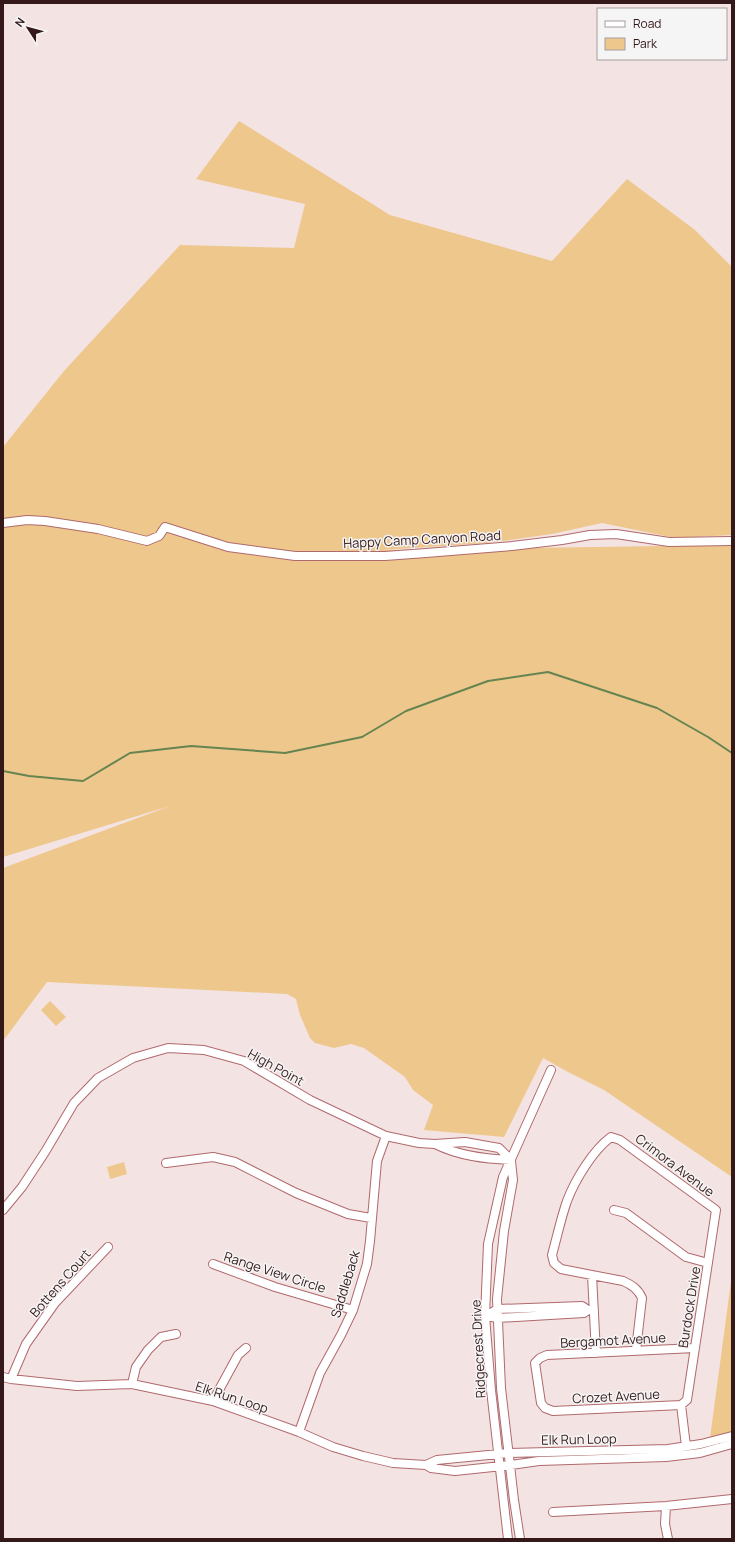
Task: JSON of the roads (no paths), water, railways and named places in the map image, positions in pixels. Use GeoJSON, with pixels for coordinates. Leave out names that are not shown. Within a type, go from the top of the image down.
{"type":"FeatureCollection","features":[{"type":"Feature","properties":{"kind":"street","name":"Happy Camp Canyon Road"},"geometry":{"type":"LineString","coordinates":[[3,523],[26,520],[52,522],[98,529],[147,541],[159,536],[165,527],[228,547],[295,556],[385,556],[426,554],[512,546],[590,535],[616,534],[669,542],[732,541]]}},
{"type":"Feature","properties":{"kind":"street","name":"High Point"},"geometry":{"type":"LineString","coordinates":[[3,1210],[22,1187],[45,1152],[74,1102],[98,1078],[133,1058],[168,1048],[204,1050],[244,1061],[310,1100],[386,1136],[419,1143],[435,1144],[465,1142],[499,1148],[511,1160]]}},
{"type":"Feature","properties":{"kind":"street","name":"Ridgecrest Drive"},"geometry":{"type":"LineString","coordinates":[[508,1539],[501,1466],[491,1390],[485,1316],[488,1244],[503,1177],[551,1070]]}},
{"type":"Feature","properties":{"kind":"street","name":"Saddleback"},"geometry":{"type":"LineString","coordinates":[[299,1432],[320,1373],[353,1310],[367,1264],[377,1161],[386,1136]]}},
{"type":"Feature","properties":{"kind":"street","name":"Crimora Avenue"},"geometry":{"type":"LineString","coordinates":[[592,1275],[564,1270],[556,1266],[552,1255],[567,1200],[586,1164],[604,1142],[611,1137],[620,1140],[716,1210]]}},
{"type":"Feature","properties":{"kind":"street"},"geometry":{"type":"LineString","coordinates":[[457,1153],[458,1143]]}},
{"type":"Feature","properties":{"kind":"street","name":"High Point"},"geometry":{"type":"LineString","coordinates":[[435,1144],[457,1153],[470,1156],[493,1160],[511,1160]]}},
{"type":"Feature","properties":{"kind":"street"},"geometry":{"type":"LineString","coordinates":[[166,1163],[213,1157],[236,1162],[296,1193],[348,1214],[371,1218]]}},
{"type":"Feature","properties":{"kind":"street","name":"Ridgecrest Drive"},"geometry":{"type":"LineString","coordinates":[[511,1160],[513,1180],[504,1231],[497,1299],[501,1388],[520,1539]]}},
{"type":"Feature","properties":{"kind":"street"},"geometry":{"type":"LineString","coordinates":[[614,1210],[626,1213],[686,1257],[708,1263]]}},
{"type":"Feature","properties":{"kind":"street","name":"Burdock Drive"},"geometry":{"type":"LineString","coordinates":[[681,1405],[687,1400],[716,1210]]}},
{"type":"Feature","properties":{"kind":"street","name":"Bottens Court"},"geometry":{"type":"LineString","coordinates":[[7,1378],[26,1344],[55,1302],[108,1247]]}},
{"type":"Feature","properties":{"kind":"street","name":"Range View Circle"},"geometry":{"type":"LineString","coordinates":[[213,1264],[275,1287],[353,1310]]}},
{"type":"Feature","properties":{"kind":"street"},"geometry":{"type":"LineString","coordinates":[[596,1352],[591,1310],[592,1275],[623,1281],[631,1285],[639,1292],[642,1298],[636,1350]]}},
{"type":"Feature","properties":{"kind":"street"},"geometry":{"type":"LineString","coordinates":[[485,1316],[498,1313],[582,1306],[591,1310]]}},
{"type":"Feature","properties":{"kind":"street"},"geometry":{"type":"LineString","coordinates":[[132,1384],[136,1367],[148,1350],[161,1337],[176,1334]]}},
{"type":"Feature","properties":{"kind":"street"},"geometry":{"type":"LineString","coordinates":[[213,1401],[238,1355],[246,1348]]}},
{"type":"Feature","properties":{"kind":"street","name":"Bergamot Avenue"},"geometry":{"type":"LineString","coordinates":[[553,1411],[545,1408],[541,1403],[535,1363],[540,1358],[547,1355],[695,1348]]}},
{"type":"Feature","properties":{"kind":"street","name":"Elk Run Loop"},"geometry":{"type":"LineString","coordinates":[[7,1378],[77,1386],[132,1384],[213,1401],[299,1432],[333,1447],[393,1463],[426,1465],[431,1468],[455,1470],[539,1461],[666,1458],[700,1453],[732,1444]]}},
{"type":"Feature","properties":{"kind":"street"},"geometry":{"type":"LineString","coordinates":[[681,1405],[686,1446]]}},
{"type":"Feature","properties":{"kind":"street","name":"Crozet Avenue"},"geometry":{"type":"LineString","coordinates":[[553,1411],[681,1405]]}},
{"type":"Feature","properties":{"kind":"street","name":"Elk Run Loop"},"geometry":{"type":"LineString","coordinates":[[426,1465],[437,1460],[509,1453],[668,1449],[701,1444],[732,1436]]}},
{"type":"Feature","properties":{"kind":"street"},"geometry":{"type":"LineString","coordinates":[[553,1512],[666,1506],[732,1499]]}},
{"type":"Feature","properties":{"kind":"street"},"geometry":{"type":"LineString","coordinates":[[666,1506],[665,1524],[668,1539]]}},
{"type":"Feature","properties":{"kind":"waterway"},"geometry":{"type":"LineString","coordinates":[[3,771],[29,776],[83,781],[130,753],[191,746],[285,753],[362,737],[406,711],[488,681],[548,672],[657,708],[708,737],[732,753]]}}]}
